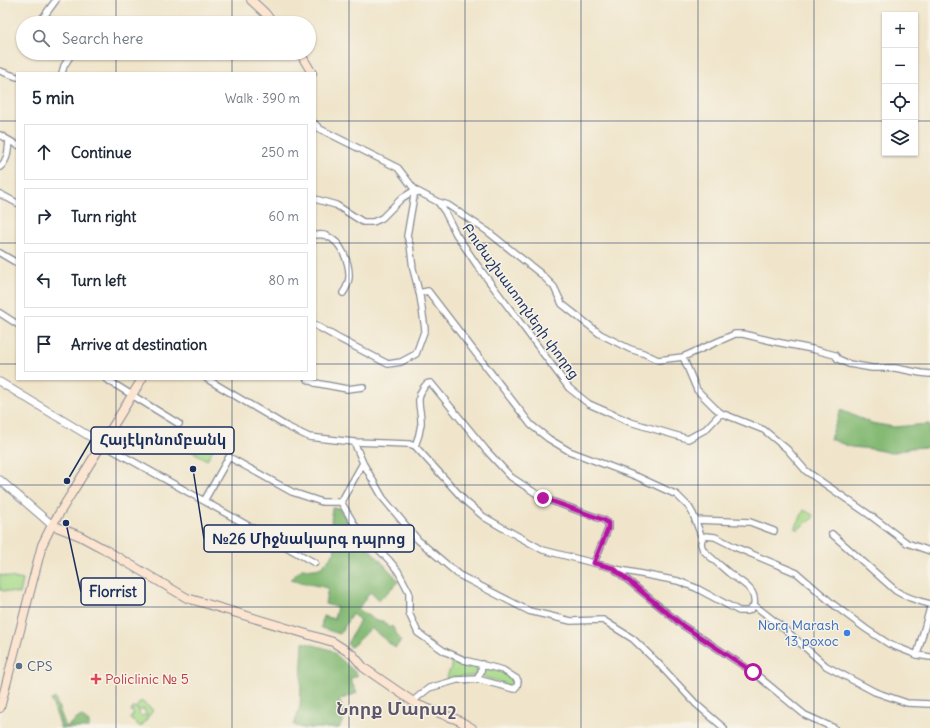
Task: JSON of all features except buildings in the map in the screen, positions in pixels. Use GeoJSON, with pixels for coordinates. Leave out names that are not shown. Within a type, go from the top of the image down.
{"type":"FeatureCollection","features":[{"type":"Feature","properties":{"kind":"main road"},"geometry":{"type":"LineString","coordinates":[[251,0],[267,16]]}},
{"type":"Feature","properties":{"kind":"main road"},"geometry":{"type":"LineString","coordinates":[[304,60],[311,72]]}},
{"type":"Feature","properties":{"kind":"main road"},"geometry":{"type":"LineString","coordinates":[[0,708],[40,550],[52,525],[141,380]]}},
{"type":"Feature","properties":{"kind":"main road"},"geometry":{"type":"LineString","coordinates":[[52,525],[80,536],[104,548],[187,598],[333,642],[353,655],[364,668],[418,705],[458,720],[472,728]]}},
{"type":"Feature","properties":{"kind":"street"},"geometry":{"type":"LineString","coordinates":[[44,16],[56,0]]}},
{"type":"Feature","properties":{"kind":"street"},"geometry":{"type":"LineString","coordinates":[[62,72],[68,60]]}},
{"type":"Feature","properties":{"kind":"street"},"geometry":{"type":"LineString","coordinates":[[0,71],[16,77]]}},
{"type":"Feature","properties":{"kind":"street"},"geometry":{"type":"LineString","coordinates":[[316,125],[320,129],[398,168],[415,190],[438,202],[448,205],[487,231],[541,274],[554,287],[562,304],[600,334],[630,349],[658,360],[683,357],[735,334],[743,334],[835,355],[838,359],[849,364],[872,368],[895,368],[930,374]]}},
{"type":"Feature","properties":{"kind":"street"},"geometry":{"type":"LineString","coordinates":[[0,135],[16,144]]}},
{"type":"Feature","properties":{"kind":"street"},"geometry":{"type":"LineString","coordinates":[[0,167],[6,159],[9,141]]}},
{"type":"Feature","properties":{"kind":"street"},"geometry":{"type":"LineString","coordinates":[[316,199],[336,205],[363,222],[373,222],[382,218],[402,198],[415,190]]}},
{"type":"Feature","properties":{"kind":"street"},"geometry":{"type":"LineString","coordinates":[[316,325],[388,364],[401,362],[416,354],[425,328],[413,269],[410,245],[407,236],[415,190]]}},
{"type":"Feature","properties":{"kind":"street"},"geometry":{"type":"LineString","coordinates":[[0,194],[16,202]]}},
{"type":"Feature","properties":{"kind":"street","name":"Բուժաշխատողների փողոց"},"geometry":{"type":"LineString","coordinates":[[438,202],[456,234],[477,265],[569,388],[589,404],[630,422],[688,439],[706,429],[721,413]]}},
{"type":"Feature","properties":{"kind":"street"},"geometry":{"type":"LineString","coordinates":[[316,235],[327,236],[333,240],[340,246],[345,255],[349,279],[343,293]]}},
{"type":"Feature","properties":{"kind":"street"},"geometry":{"type":"LineString","coordinates":[[0,253],[16,262]]}},
{"type":"Feature","properties":{"kind":"street"},"geometry":{"type":"LineString","coordinates":[[209,380],[286,426],[309,437],[354,442],[409,444],[415,446],[465,501],[484,517],[543,550],[613,568],[678,581],[696,588],[739,611],[748,611],[752,609],[755,598],[750,589],[745,583],[730,574],[705,551],[701,544],[702,538],[689,507],[677,495],[638,477],[569,451],[549,440],[531,425],[428,291],[419,293]]}},
{"type":"Feature","properties":{"kind":"street"},"geometry":{"type":"LineString","coordinates":[[0,313],[16,323]]}},
{"type":"Feature","properties":{"kind":"street"},"geometry":{"type":"LineString","coordinates":[[683,357],[697,390],[721,413],[764,430],[787,450],[806,471],[871,516],[907,544],[930,551]]}},
{"type":"Feature","properties":{"kind":"street"},"geometry":{"type":"LineString","coordinates":[[108,380],[179,424]]}},
{"type":"Feature","properties":{"kind":"street"},"geometry":{"type":"LineString","coordinates":[[309,380],[315,383],[347,389],[363,387]]}},
{"type":"Feature","properties":{"kind":"street"},"geometry":{"type":"LineString","coordinates":[[0,382],[102,444],[314,562]]}},
{"type":"Feature","properties":{"kind":"street"},"geometry":{"type":"LineString","coordinates":[[415,446],[419,437],[421,424],[418,401],[419,395],[427,383],[433,384],[486,450],[511,477],[543,498],[604,520],[608,523],[608,529],[594,563]]}},
{"type":"Feature","properties":{"kind":"street"},"geometry":{"type":"LineString","coordinates":[[354,442],[363,463],[383,498],[418,540],[459,575],[529,611],[571,621],[603,620],[633,639],[657,662],[696,704],[724,728]]}},
{"type":"Feature","properties":{"kind":"street"},"geometry":{"type":"LineString","coordinates":[[204,501],[229,457],[292,492],[322,502],[341,502]]}},
{"type":"Feature","properties":{"kind":"street"},"geometry":{"type":"LineString","coordinates":[[341,502],[363,463]]}},
{"type":"Feature","properties":{"kind":"street"},"geometry":{"type":"LineString","coordinates":[[0,480],[52,525]]}},
{"type":"Feature","properties":{"kind":"street"},"geometry":{"type":"LineString","coordinates":[[341,502],[356,527],[398,571],[409,592],[409,613],[418,633],[444,651],[464,660],[503,670],[518,681],[518,684],[512,689],[478,679],[457,680],[429,688],[413,701]]}},
{"type":"Feature","properties":{"kind":"street"},"geometry":{"type":"LineString","coordinates":[[695,520],[750,522],[774,531]]}},
{"type":"Feature","properties":{"kind":"street"},"geometry":{"type":"LineString","coordinates":[[832,534],[896,591],[904,596],[930,604]]}},
{"type":"Feature","properties":{"kind":"street"},"geometry":{"type":"LineString","coordinates":[[702,538],[708,536],[715,537],[797,573],[866,629],[889,644],[917,655],[930,657]]}},
{"type":"Feature","properties":{"kind":"street"},"geometry":{"type":"LineString","coordinates":[[613,568],[682,625],[753,672],[805,715],[834,728]]}},
{"type":"Feature","properties":{"kind":"street"},"geometry":{"type":"LineString","coordinates":[[754,606],[782,627],[826,666],[875,692],[907,703],[930,704]]}},
{"type":"Feature","properties":{"kind":"street"},"geometry":{"type":"LineString","coordinates":[[917,655],[930,608]]}},
{"type":"Feature","properties":{"kind":"street"},"geometry":{"type":"LineString","coordinates":[[478,679],[482,664]]}},
{"type":"Feature","properties":{"kind":"green space"},"geometry":{"type":"Polygon","coordinates":[[[841,410],[871,423],[894,427],[929,424],[930,447],[910,448],[891,453],[851,447],[830,439],[841,410]]]}},
{"type":"Feature","properties":{"kind":"green space"},"geometry":{"type":"Polygon","coordinates":[[[190,429],[216,444],[207,460],[181,445],[190,429]]]}},
{"type":"Feature","properties":{"kind":"green space"},"geometry":{"type":"Polygon","coordinates":[[[332,508],[340,508],[352,530],[399,581],[380,600],[370,592],[358,609],[376,621],[383,621],[389,628],[392,626],[401,641],[395,648],[371,628],[351,647],[347,644],[360,620],[352,614],[340,634],[321,628],[323,616],[334,619],[337,607],[325,604],[328,588],[290,580],[303,568],[319,568],[328,561],[335,552],[331,526],[332,508]]]}},
{"type":"Feature","properties":{"kind":"green space"},"geometry":{"type":"Polygon","coordinates":[[[804,510],[813,515],[813,518],[798,529],[795,529],[804,510]]]}},
{"type":"Feature","properties":{"kind":"green space"},"geometry":{"type":"Polygon","coordinates":[[[0,575],[23,580],[20,594],[0,590],[0,575]]]}},
{"type":"Feature","properties":{"kind":"green space"},"geometry":{"type":"Polygon","coordinates":[[[303,642],[331,650],[358,675],[350,679],[357,693],[339,700],[346,716],[339,728],[303,728],[294,725],[300,706],[303,642]]]}},
{"type":"Feature","properties":{"kind":"green space"},"geometry":{"type":"Polygon","coordinates":[[[453,658],[479,666],[480,668],[476,676],[452,677],[446,679],[452,665],[450,660],[453,658]]]}},
{"type":"Feature","properties":{"kind":"green space"},"geometry":{"type":"Polygon","coordinates":[[[485,668],[505,673],[516,680],[514,686],[509,686],[484,677],[482,675],[485,668]]]}},
{"type":"Feature","properties":{"kind":"green space"},"geometry":{"type":"Polygon","coordinates":[[[55,698],[66,727],[81,716],[89,722],[89,728],[60,728],[60,724],[51,700],[55,698]]]}},
{"type":"Feature","properties":{"kind":"green space"},"geometry":{"type":"Polygon","coordinates":[[[141,701],[153,710],[149,716],[146,714],[144,709],[139,710],[136,707],[141,701]]]}},
{"type":"Feature","properties":{"kind":"green space"},"geometry":{"type":"Polygon","coordinates":[[[134,707],[139,710],[140,716],[145,715],[148,717],[141,727],[130,719],[134,713],[131,711],[134,707]]]}},
{"type":"Feature","properties":{"kind":"place","name":"№26 Միջնակարգ դպրոց"},"geometry":{"type":"Point","coordinates":[193,469]}},
{"type":"Feature","properties":{"kind":"place","name":"Հայէկոնոմբանկ"},"geometry":{"type":"Point","coordinates":[67,481]}},
{"type":"Feature","properties":{"kind":"place","name":"Florrist"},"geometry":{"type":"Point","coordinates":[66,523]}},
{"type":"Feature","properties":{"kind":"place","name":"Norq Marash 13 poxoc"},"geometry":{"type":"Point","coordinates":[847,633]}},
{"type":"Feature","properties":{"kind":"place","name":"CPS"},"geometry":{"type":"Point","coordinates":[19,666]}},
{"type":"Feature","properties":{"kind":"place","name":"Policlinic № 5"},"geometry":{"type":"Point","coordinates":[96,679]}},
{"type":"Feature","properties":{"kind":"district","name":"Նորք Մարաշ"},"geometry":{"type":"Point","coordinates":[396,709]}},
{"type":"Feature","properties":{"kind":"route"},"geometry":{"type":"LineString","coordinates":[[543,498],[604,520],[608,523],[608,529],[594,563],[613,568],[682,625],[753,672]]}}]}
